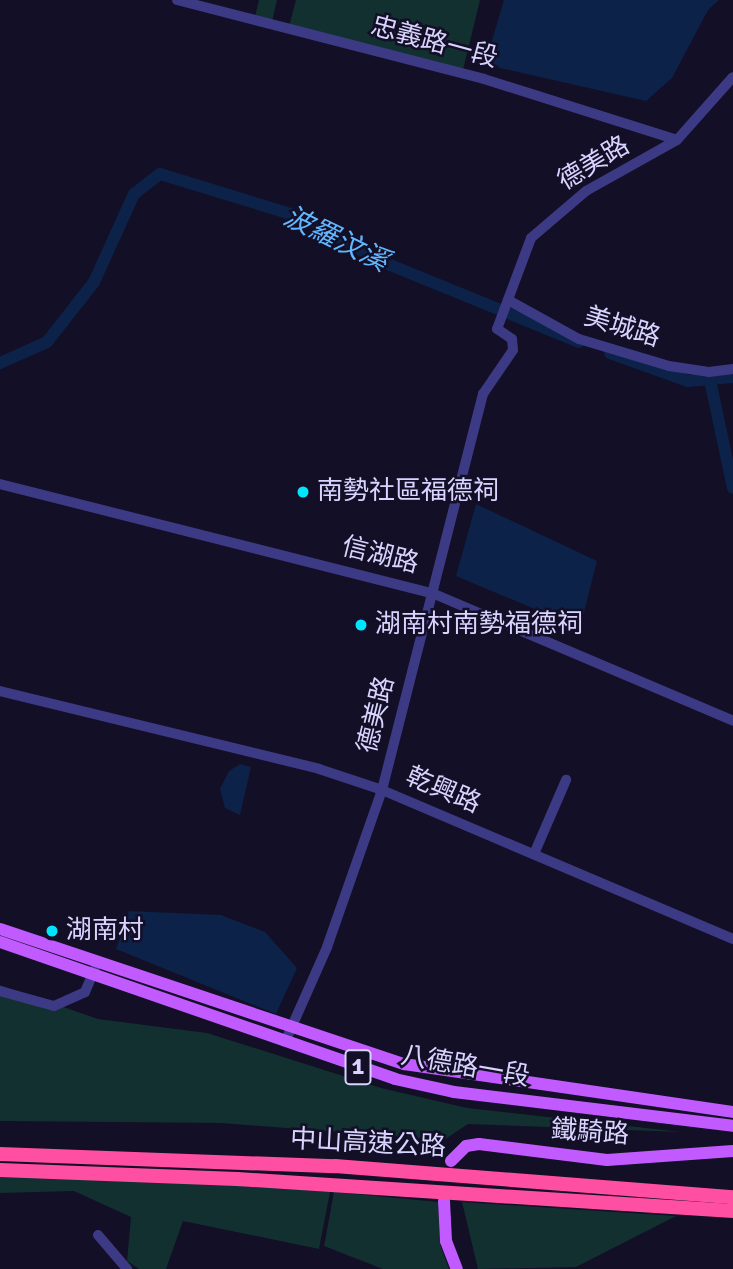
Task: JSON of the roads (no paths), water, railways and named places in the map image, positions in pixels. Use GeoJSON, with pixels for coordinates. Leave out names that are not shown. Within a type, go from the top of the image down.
{"type":"FeatureCollection","features":[{"type":"Feature","properties":{"kind":"highway","name":"中山高速公路"},"geometry":{"type":"LineString","coordinates":[[0,1154],[335,1166],[733,1197]]}},
{"type":"Feature","properties":{"kind":"highway","name":"中山高速公路"},"geometry":{"type":"LineString","coordinates":[[0,1170],[237,1179],[733,1211]]}},
{"type":"Feature","properties":{"kind":"main road","name":"八德路一段"},"geometry":{"type":"LineString","coordinates":[[0,929],[94,970],[285,1042],[395,1079],[454,1092],[733,1126]]}},
{"type":"Feature","properties":{"kind":"main road","name":"八德路一段"},"geometry":{"type":"LineString","coordinates":[[0,942],[404,1064],[461,1076],[733,1112]]}},
{"type":"Feature","properties":{"kind":"main road","name":"鐵騎路"},"geometry":{"type":"LineString","coordinates":[[451,1161],[466,1146],[479,1144],[607,1160],[733,1151]]}},
{"type":"Feature","properties":{"kind":"main road"},"geometry":{"type":"LineString","coordinates":[[444,1201],[446,1241],[457,1269]]}},
{"type":"Feature","properties":{"kind":"street","name":"忠義路一段"},"geometry":{"type":"LineString","coordinates":[[177,0],[484,79],[677,140]]}},
{"type":"Feature","properties":{"kind":"street","name":"德美路"},"geometry":{"type":"LineString","coordinates":[[285,1042],[327,947],[382,790],[483,394],[513,350],[512,339],[498,329],[531,238],[547,221],[586,191],[677,140],[733,77]]}},
{"type":"Feature","properties":{"kind":"street","name":"美城路"},"geometry":{"type":"LineString","coordinates":[[506,303],[579,339],[669,366],[709,372],[733,369]]}},
{"type":"Feature","properties":{"kind":"street","name":"信湖路"},"geometry":{"type":"LineString","coordinates":[[0,484],[432,593],[733,721]]}},
{"type":"Feature","properties":{"kind":"street","name":"乾興路"},"geometry":{"type":"LineString","coordinates":[[0,691],[318,769],[382,790],[733,939]]}},
{"type":"Feature","properties":{"kind":"street"},"geometry":{"type":"LineString","coordinates":[[534,854],[566,780]]}},
{"type":"Feature","properties":{"kind":"street"},"geometry":{"type":"LineString","coordinates":[[0,991],[54,1006],[85,992],[94,970]]}},
{"type":"Feature","properties":{"kind":"street"},"geometry":{"type":"LineString","coordinates":[[98,1235],[127,1269]]}},
{"type":"Feature","properties":{"kind":"water"},"geometry":{"type":"Polygon","coordinates":[[[504,0],[719,0],[708,10],[672,78],[646,101],[491,66],[488,54],[504,0]]]}},
{"type":"Feature","properties":{"kind":"water"},"geometry":{"type":"Polygon","coordinates":[[[476,504],[597,561],[580,628],[456,576],[476,504]]]}},
{"type":"Feature","properties":{"kind":"water"},"geometry":{"type":"Polygon","coordinates":[[[240,764],[251,767],[240,815],[225,808],[220,789],[229,771],[240,764]]]}},
{"type":"Feature","properties":{"kind":"water"},"geometry":{"type":"Polygon","coordinates":[[[129,911],[221,915],[265,932],[297,968],[276,1014],[116,949],[129,911]]]}},
{"type":"Feature","properties":{"kind":"waterway","name":"波羅汶溪"},"geometry":{"type":"LineString","coordinates":[[0,363],[47,342],[94,282],[134,194],[160,174],[304,218],[378,260],[579,342]]}},
{"type":"Feature","properties":{"kind":"waterway","name":"波羅汶溪"},"geometry":{"type":"LineString","coordinates":[[610,353],[688,381],[733,377]]}},
{"type":"Feature","properties":{"kind":"waterway"},"geometry":{"type":"LineString","coordinates":[[710,380],[733,488]]}},
{"type":"Feature","properties":{"kind":"place","name":"南勢社區福德祠"},"geometry":{"type":"Point","coordinates":[303,492]}},
{"type":"Feature","properties":{"kind":"place","name":"湖南村南勢福德祠"},"geometry":{"type":"Point","coordinates":[361,625]}},
{"type":"Feature","properties":{"kind":"place","name":"湖南村"},"geometry":{"type":"Point","coordinates":[52,931]}}]}
